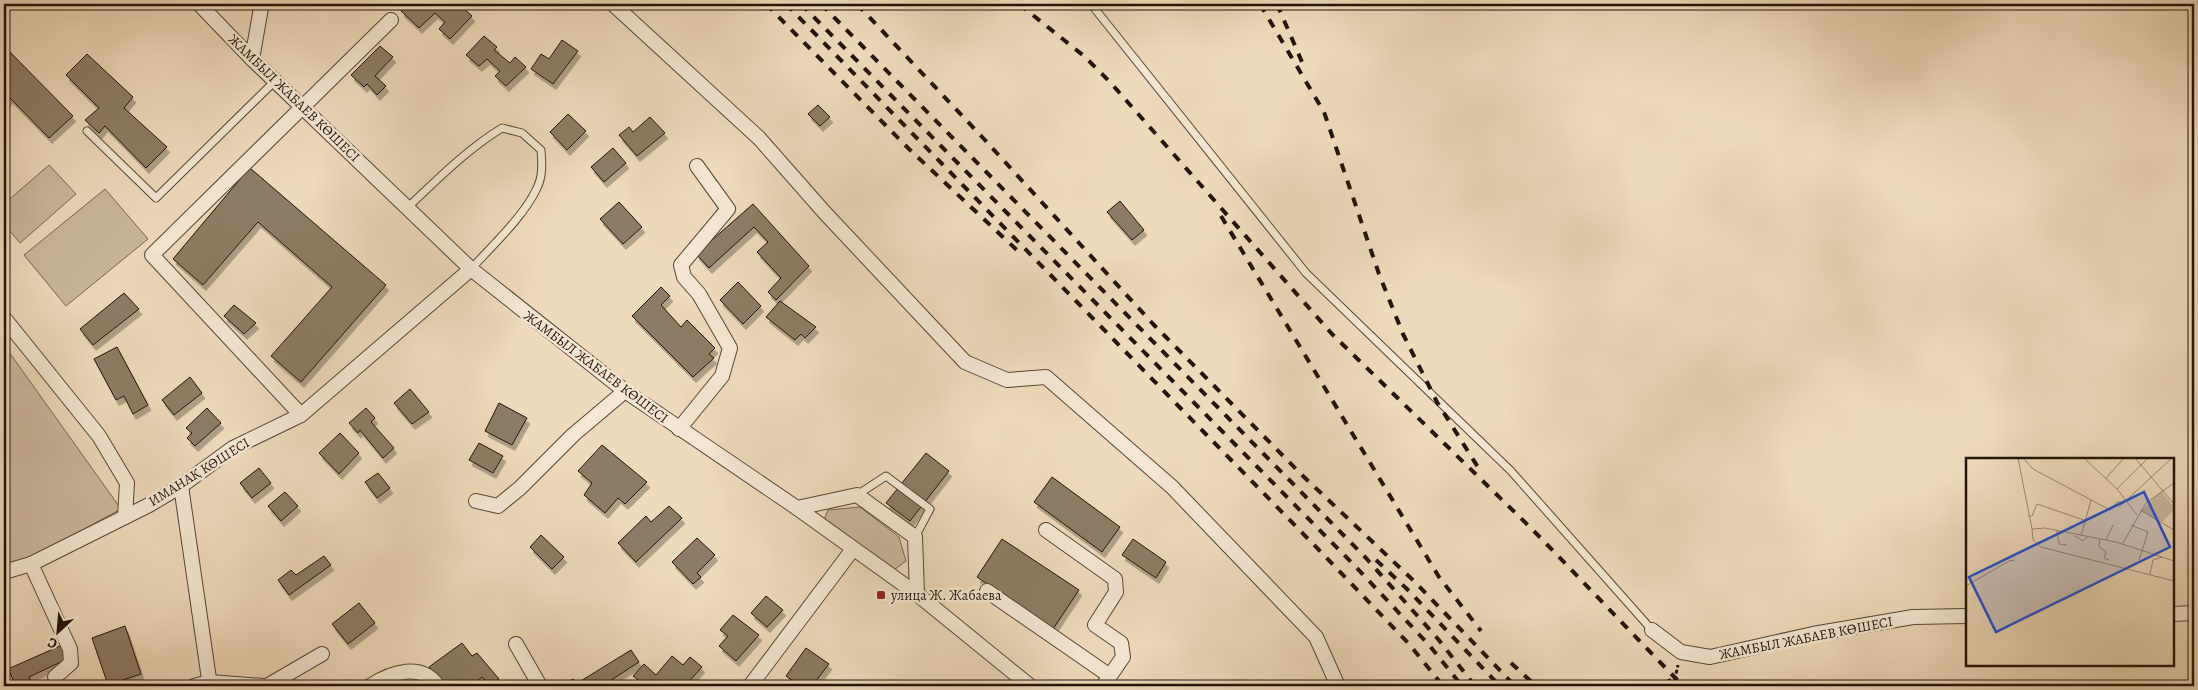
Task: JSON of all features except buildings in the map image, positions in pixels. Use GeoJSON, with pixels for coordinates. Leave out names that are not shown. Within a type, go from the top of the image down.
{"type":"FeatureCollection","features":[{"type":"Feature","properties":{"kind":"street","name":"ЖАМБЫЛ ЖАБАЕВ КӨШЕСІ"},"geometry":{"type":"LineString","coordinates":[[199,4],[252,59],[471,269],[625,391],[797,508],[917,594],[1030,686]]}},
{"type":"Feature","properties":{"kind":"street"},"geometry":{"type":"LineString","coordinates":[[252,59],[261,8],[260,4]]}},
{"type":"Feature","properties":{"kind":"street"},"geometry":{"type":"LineString","coordinates":[[613,4],[759,138],[825,213],[965,362],[1007,380],[1046,377],[1172,487],[1316,637],[1338,686]]}},
{"type":"Feature","properties":{"kind":"street"},"geometry":{"type":"LineString","coordinates":[[301,415],[152,255],[391,20]]}},
{"type":"Feature","properties":{"kind":"street"},"geometry":{"type":"LineString","coordinates":[[679,429],[722,376],[730,348],[699,294],[684,277],[681,264],[728,209],[697,166]]}},
{"type":"Feature","properties":{"kind":"street","name":"ИМАНАҚ КӨШЕСІ"},"geometry":{"type":"LineString","coordinates":[[4,572],[31,564],[124,517],[181,486],[233,448],[301,415],[471,269]]}},
{"type":"Feature","properties":{"kind":"street"},"geometry":{"type":"LineString","coordinates":[[4,318],[98,436],[127,482],[124,517]]}},
{"type":"Feature","properties":{"kind":"street"},"geometry":{"type":"LineString","coordinates":[[476,501],[498,506],[520,488],[573,435],[625,391]]}},
{"type":"Feature","properties":{"kind":"street"},"geometry":{"type":"LineString","coordinates":[[181,486],[210,684]]}},
{"type":"Feature","properties":{"kind":"street"},"geometry":{"type":"LineString","coordinates":[[797,508],[857,495],[915,537],[917,594]]}},
{"type":"Feature","properties":{"kind":"street"},"geometry":{"type":"LineString","coordinates":[[987,591],[1107,681],[1123,657],[1121,643],[1095,625],[1116,592],[1115,579],[1046,530]]}},
{"type":"Feature","properties":{"kind":"street"},"geometry":{"type":"LineString","coordinates":[[750,686],[853,549]]}},
{"type":"Feature","properties":{"kind":"street"},"geometry":{"type":"LineString","coordinates":[[31,564],[70,649],[71,663],[56,677]]}},
{"type":"Feature","properties":{"kind":"street"},"geometry":{"type":"LineString","coordinates":[[2173,614],[2194,613]]}},
{"type":"Feature","properties":{"kind":"street","name":"ЖАМБЫЛ ЖАБАЕВ КӨШЕСІ"},"geometry":{"type":"LineString","coordinates":[[1652,630],[1681,652],[1710,658],[1813,634],[1913,617],[1966,616]]}},
{"type":"Feature","properties":{"kind":"street"},"geometry":{"type":"LineString","coordinates":[[516,644],[540,686]]}},
{"type":"Feature","properties":{"kind":"street"},"geometry":{"type":"LineString","coordinates":[[194,686],[210,684],[266,686],[322,654]]}},
{"type":"Feature","properties":{"kind":"street"},"geometry":{"type":"LineString","coordinates":[[370,686],[384,677],[417,670],[432,676],[438,686]]}},
{"type":"Feature","properties":{"kind":"lane"},"geometry":{"type":"LineString","coordinates":[[1091,4],[1306,273],[1511,471],[1652,630]]}},
{"type":"Feature","properties":{"kind":"lane"},"geometry":{"type":"LineString","coordinates":[[87,131],[156,198],[275,81]]}},
{"type":"Feature","properties":{"kind":"lane"},"geometry":{"type":"LineString","coordinates":[[407,208],[481,141],[502,128],[522,133],[541,150],[542,170],[537,188],[504,233],[471,269]]}},
{"type":"Feature","properties":{"kind":"lane"},"geometry":{"type":"LineString","coordinates":[[857,495],[886,476],[930,509],[915,537]]}},
{"type":"Feature","properties":{"kind":"path"},"geometry":{"type":"LineString","coordinates":[[1655,686],[1675,678],[1681,652]]}},
{"type":"Feature","properties":{"kind":"shaded area"},"geometry":{"type":"Polygon","coordinates":[[[49,165],[76,194],[20,243],[4,224],[4,204],[49,165]]]}},
{"type":"Feature","properties":{"kind":"shaded area"},"geometry":{"type":"Polygon","coordinates":[[[105,189],[148,239],[66,306],[24,255],[105,189]]]}},
{"type":"Feature","properties":{"kind":"shaded area"},"geometry":{"type":"Polygon","coordinates":[[[4,345],[121,509],[4,572],[4,345]]]}},
{"type":"Feature","properties":{"kind":"shaded area"},"geometry":{"type":"Polygon","coordinates":[[[860,507],[899,537],[906,561],[894,570],[824,520],[828,510],[860,507]]]}},
{"type":"Feature","properties":{"kind":"railway"},"geometry":{"type":"LineString","coordinates":[[766,4],[909,149],[1020,253]]}},
{"type":"Feature","properties":{"kind":"railway"},"geometry":{"type":"LineString","coordinates":[[786,4],[1319,550],[1409,644],[1443,686]]}},
{"type":"Feature","properties":{"kind":"railway"},"geometry":{"type":"LineString","coordinates":[[801,4],[1356,567],[1429,645],[1462,686]]}},
{"type":"Feature","properties":{"kind":"railway"},"geometry":{"type":"LineString","coordinates":[[821,4],[1366,558],[1438,639],[1475,686]]}},
{"type":"Feature","properties":{"kind":"railway"},"geometry":{"type":"LineString","coordinates":[[857,4],[984,139],[1153,324],[1303,476],[1415,582],[1515,686]]}},
{"type":"Feature","properties":{"kind":"railway"},"geometry":{"type":"LineString","coordinates":[[1019,4],[1084,56],[1110,82],[1332,334],[1533,530],[1683,686]]}},
{"type":"Feature","properties":{"kind":"railway"},"geometry":{"type":"LineString","coordinates":[[1260,4],[1324,112],[1379,274],[1403,334],[1437,402],[1481,472]]}},
{"type":"Feature","properties":{"kind":"railway"},"geometry":{"type":"LineString","coordinates":[[1277,4],[1305,69]]}},
{"type":"Feature","properties":{"kind":"railway"},"geometry":{"type":"LineString","coordinates":[[1221,216],[1439,577],[1481,631]]}},
{"type":"Feature","properties":{"kind":"railway"},"geometry":{"type":"LineString","coordinates":[[1376,560],[1407,589],[1500,686]]}},
{"type":"Feature","properties":{"kind":"railway"},"geometry":{"type":"LineString","coordinates":[[1511,663],[1536,686]]}},
{"type":"Feature","properties":{"kind":"place","name":"улица Ж. Жабаева"},"geometry":{"type":"Point","coordinates":[881,595]}}]}
